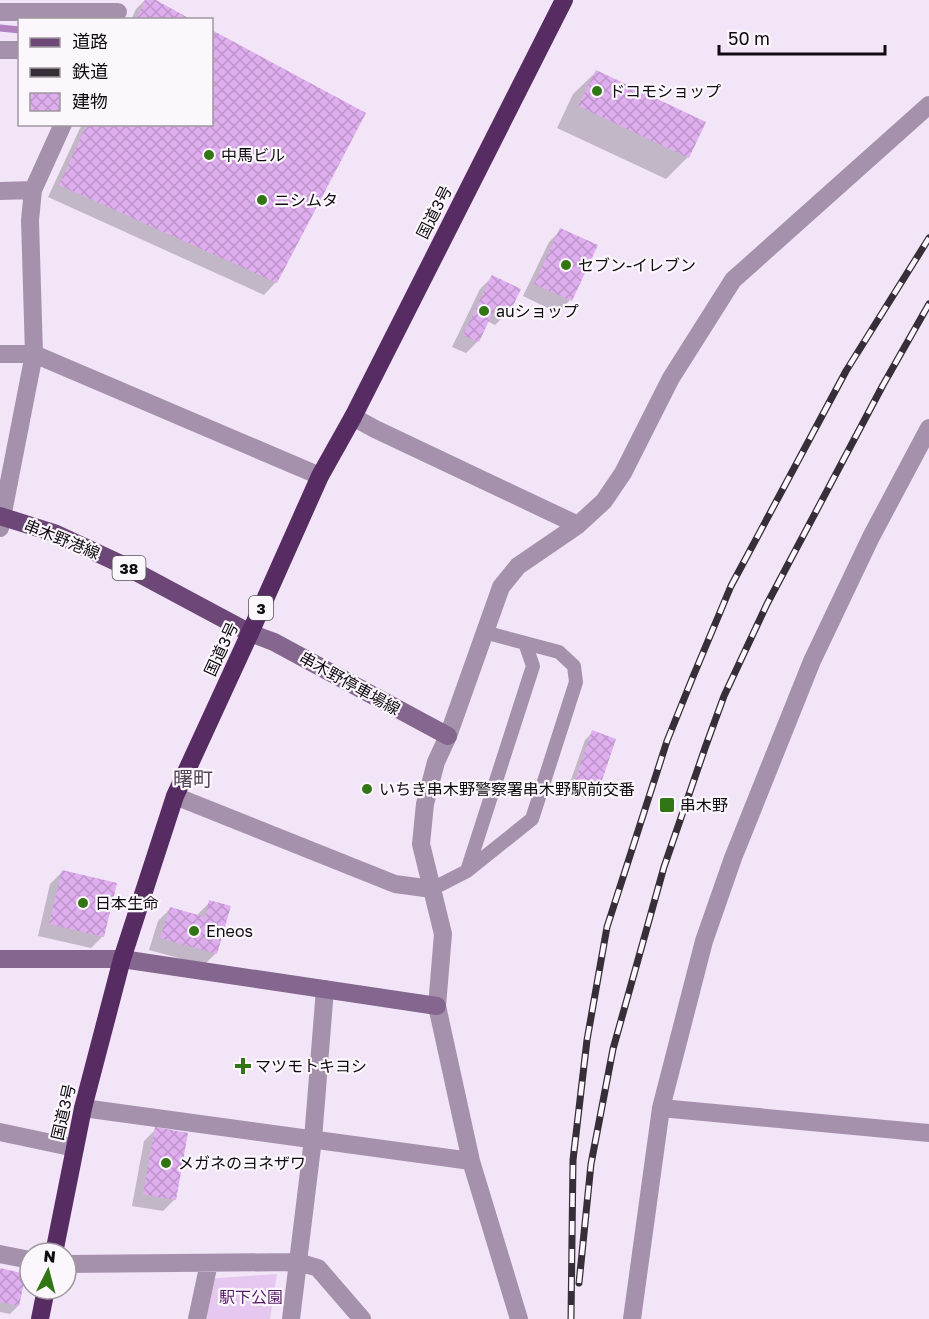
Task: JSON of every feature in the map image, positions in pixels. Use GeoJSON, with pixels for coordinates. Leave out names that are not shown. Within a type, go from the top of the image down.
{"type":"FeatureCollection","features":[{"type":"Feature","properties":{"kind":"highway","name":"国道3号"},"geometry":{"type":"LineString","coordinates":[[56,1241],[83,1108],[122,959],[176,796],[320,476],[353,417],[564,0]]}},
{"type":"Feature","properties":{"kind":"highway"},"geometry":{"type":"LineString","coordinates":[[40,1319],[44,1301]]}},
{"type":"Feature","properties":{"kind":"main road","name":"串木野港線"},"geometry":{"type":"LineString","coordinates":[[1,520],[54,533],[113,560],[250,633]]}},
{"type":"Feature","properties":{"kind":"street"},"geometry":{"type":"LineString","coordinates":[[0,12],[118,11]]}},
{"type":"Feature","properties":{"kind":"street"},"geometry":{"type":"LineString","coordinates":[[0,50],[18,50]]}},
{"type":"Feature","properties":{"kind":"street"},"geometry":{"type":"LineString","coordinates":[[519,1319],[471,1161],[437,1006],[443,934],[421,844],[425,804],[436,762],[448,736],[501,587],[518,566],[578,525],[604,501],[623,473],[671,378],[733,280],[929,105]]}},
{"type":"Feature","properties":{"kind":"street"},"geometry":{"type":"LineString","coordinates":[[1,520],[34,354],[30,220],[33,190],[62,126]]}},
{"type":"Feature","properties":{"kind":"street"},"geometry":{"type":"LineString","coordinates":[[0,191],[33,190]]}},
{"type":"Feature","properties":{"kind":"street"},"geometry":{"type":"LineString","coordinates":[[0,354],[34,354],[320,476]]}},
{"type":"Feature","properties":{"kind":"street"},"geometry":{"type":"LineString","coordinates":[[353,417],[578,525]]}},
{"type":"Feature","properties":{"kind":"street"},"geometry":{"type":"LineString","coordinates":[[632,1319],[661,1108],[704,940],[733,858],[812,661],[871,537],[929,428]]}},
{"type":"Feature","properties":{"kind":"street","name":"串木野停車場線"},"geometry":{"type":"LineString","coordinates":[[250,633],[274,642],[448,736]]}},
{"type":"Feature","properties":{"kind":"street"},"geometry":{"type":"LineString","coordinates":[[176,796],[395,884],[432,889]]}},
{"type":"Feature","properties":{"kind":"street"},"geometry":{"type":"LineString","coordinates":[[0,960],[122,959],[437,1006]]}},
{"type":"Feature","properties":{"kind":"street"},"geometry":{"type":"LineString","coordinates":[[291,1319],[313,1139],[325,989]]}},
{"type":"Feature","properties":{"kind":"street"},"geometry":{"type":"LineString","coordinates":[[83,1108],[471,1161]]}},
{"type":"Feature","properties":{"kind":"street"},"geometry":{"type":"LineString","coordinates":[[661,1108],[929,1133]]}},
{"type":"Feature","properties":{"kind":"street"},"geometry":{"type":"LineString","coordinates":[[0,1132],[75,1148]]}},
{"type":"Feature","properties":{"kind":"street"},"geometry":{"type":"LineString","coordinates":[[0,1254],[18,1258]]}},
{"type":"Feature","properties":{"kind":"street"},"geometry":{"type":"LineString","coordinates":[[78,1264],[298,1262],[318,1268],[362,1319]]}},
{"type":"Feature","properties":{"kind":"street"},"geometry":{"type":"LineString","coordinates":[[197,1319],[209,1263]]}},
{"type":"Feature","properties":{"kind":"lane"},"geometry":{"type":"LineString","coordinates":[[432,889],[467,871],[532,819],[576,682],[574,666],[559,652],[484,632]]}},
{"type":"Feature","properties":{"kind":"lane"},"geometry":{"type":"LineString","coordinates":[[467,871],[533,666],[525,643]]}},
{"type":"Feature","properties":{"kind":"green space","name":"駅下公園"},"geometry":{"type":"Polygon","coordinates":[[[277,1274],[270,1319],[194,1319],[202,1279],[277,1274]]]}},
{"type":"Feature","properties":{"kind":"building"},"geometry":{"type":"Polygon","coordinates":[[[145,0],[156,0],[188,18],[137,18],[145,0]]]}},
{"type":"Feature","properties":{"kind":"building","name":"中馬ビル"},"geometry":{"type":"Polygon","coordinates":[[[213,31],[366,113],[277,283],[59,185],[86,126],[213,126],[213,31]]]}},
{"type":"Feature","properties":{"kind":"building"},"geometry":{"type":"Polygon","coordinates":[[[596,70],[706,122],[689,158],[578,106],[596,70]]]}},
{"type":"Feature","properties":{"kind":"building","name":"セブン-イレブン"},"geometry":{"type":"Polygon","coordinates":[[[560,228],[598,245],[572,301],[534,284],[560,228]]]}},
{"type":"Feature","properties":{"kind":"building","name":"auショップ"},"geometry":{"type":"Polygon","coordinates":[[[492,275],[521,289],[509,314],[495,308],[479,342],[463,335],[492,275]]]}},
{"type":"Feature","properties":{"kind":"building"},"geometry":{"type":"Polygon","coordinates":[[[592,730],[616,739],[598,792],[574,784],[592,730]]]}},
{"type":"Feature","properties":{"kind":"building","name":"日本生命"},"geometry":{"type":"Polygon","coordinates":[[[62,870],[117,883],[104,937],[49,924],[62,870]]]}},
{"type":"Feature","properties":{"kind":"building"},"geometry":{"type":"Polygon","coordinates":[[[209,900],[231,906],[217,954],[160,938],[170,907],[205,917],[209,900]]]}},
{"type":"Feature","properties":{"kind":"building","name":"メガネのヨネザワ"},"geometry":{"type":"Polygon","coordinates":[[[155,1127],[188,1133],[176,1200],[143,1194],[155,1127]]]}},
{"type":"Feature","properties":{"kind":"building"},"geometry":{"type":"Polygon","coordinates":[[[0,1268],[18,1272],[19,1306],[0,1302],[0,1268]]]}},
{"type":"Feature","properties":{"kind":"waterway"},"geometry":{"type":"LineString","coordinates":[[0,28],[18,30]]}},
{"type":"Feature","properties":{"kind":"railway"},"geometry":{"type":"LineString","coordinates":[[571,1319],[573,1160],[587,1040],[607,927],[667,741],[731,586],[846,371],[929,238]]}},
{"type":"Feature","properties":{"kind":"railway"},"geometry":{"type":"LineString","coordinates":[[579,1283],[591,1164],[613,1049],[664,867],[705,748],[724,696],[767,604],[883,385],[929,304]]}},
{"type":"Feature","properties":{"kind":"place","name":"ドコモショップ"},"geometry":{"type":"Point","coordinates":[597,91]}},
{"type":"Feature","properties":{"kind":"place","name":"中馬ビル"},"geometry":{"type":"Point","coordinates":[209,155]}},
{"type":"Feature","properties":{"kind":"place","name":"ニシムタ"},"geometry":{"type":"Point","coordinates":[262,200]}},
{"type":"Feature","properties":{"kind":"place","name":"セブン-イレブン"},"geometry":{"type":"Point","coordinates":[566,265]}},
{"type":"Feature","properties":{"kind":"place","name":"auショップ"},"geometry":{"type":"Point","coordinates":[484,311]}},
{"type":"Feature","properties":{"kind":"place","name":"いちき串木野警察署串木野駅前交番"},"geometry":{"type":"Point","coordinates":[367,789]}},
{"type":"Feature","properties":{"kind":"place","name":"串木野"},"geometry":{"type":"Point","coordinates":[667,805]}},
{"type":"Feature","properties":{"kind":"place","name":"日本生命"},"geometry":{"type":"Point","coordinates":[83,903]}},
{"type":"Feature","properties":{"kind":"place","name":"Eneos"},"geometry":{"type":"Point","coordinates":[194,931]}},
{"type":"Feature","properties":{"kind":"place","name":"マツモトキヨシ"},"geometry":{"type":"Point","coordinates":[243,1066]}},
{"type":"Feature","properties":{"kind":"place","name":"メガネのヨネザワ"},"geometry":{"type":"Point","coordinates":[166,1163]}},
{"type":"Feature","properties":{"kind":"district","name":"曙町"},"geometry":{"type":"Point","coordinates":[193,778]}}]}
